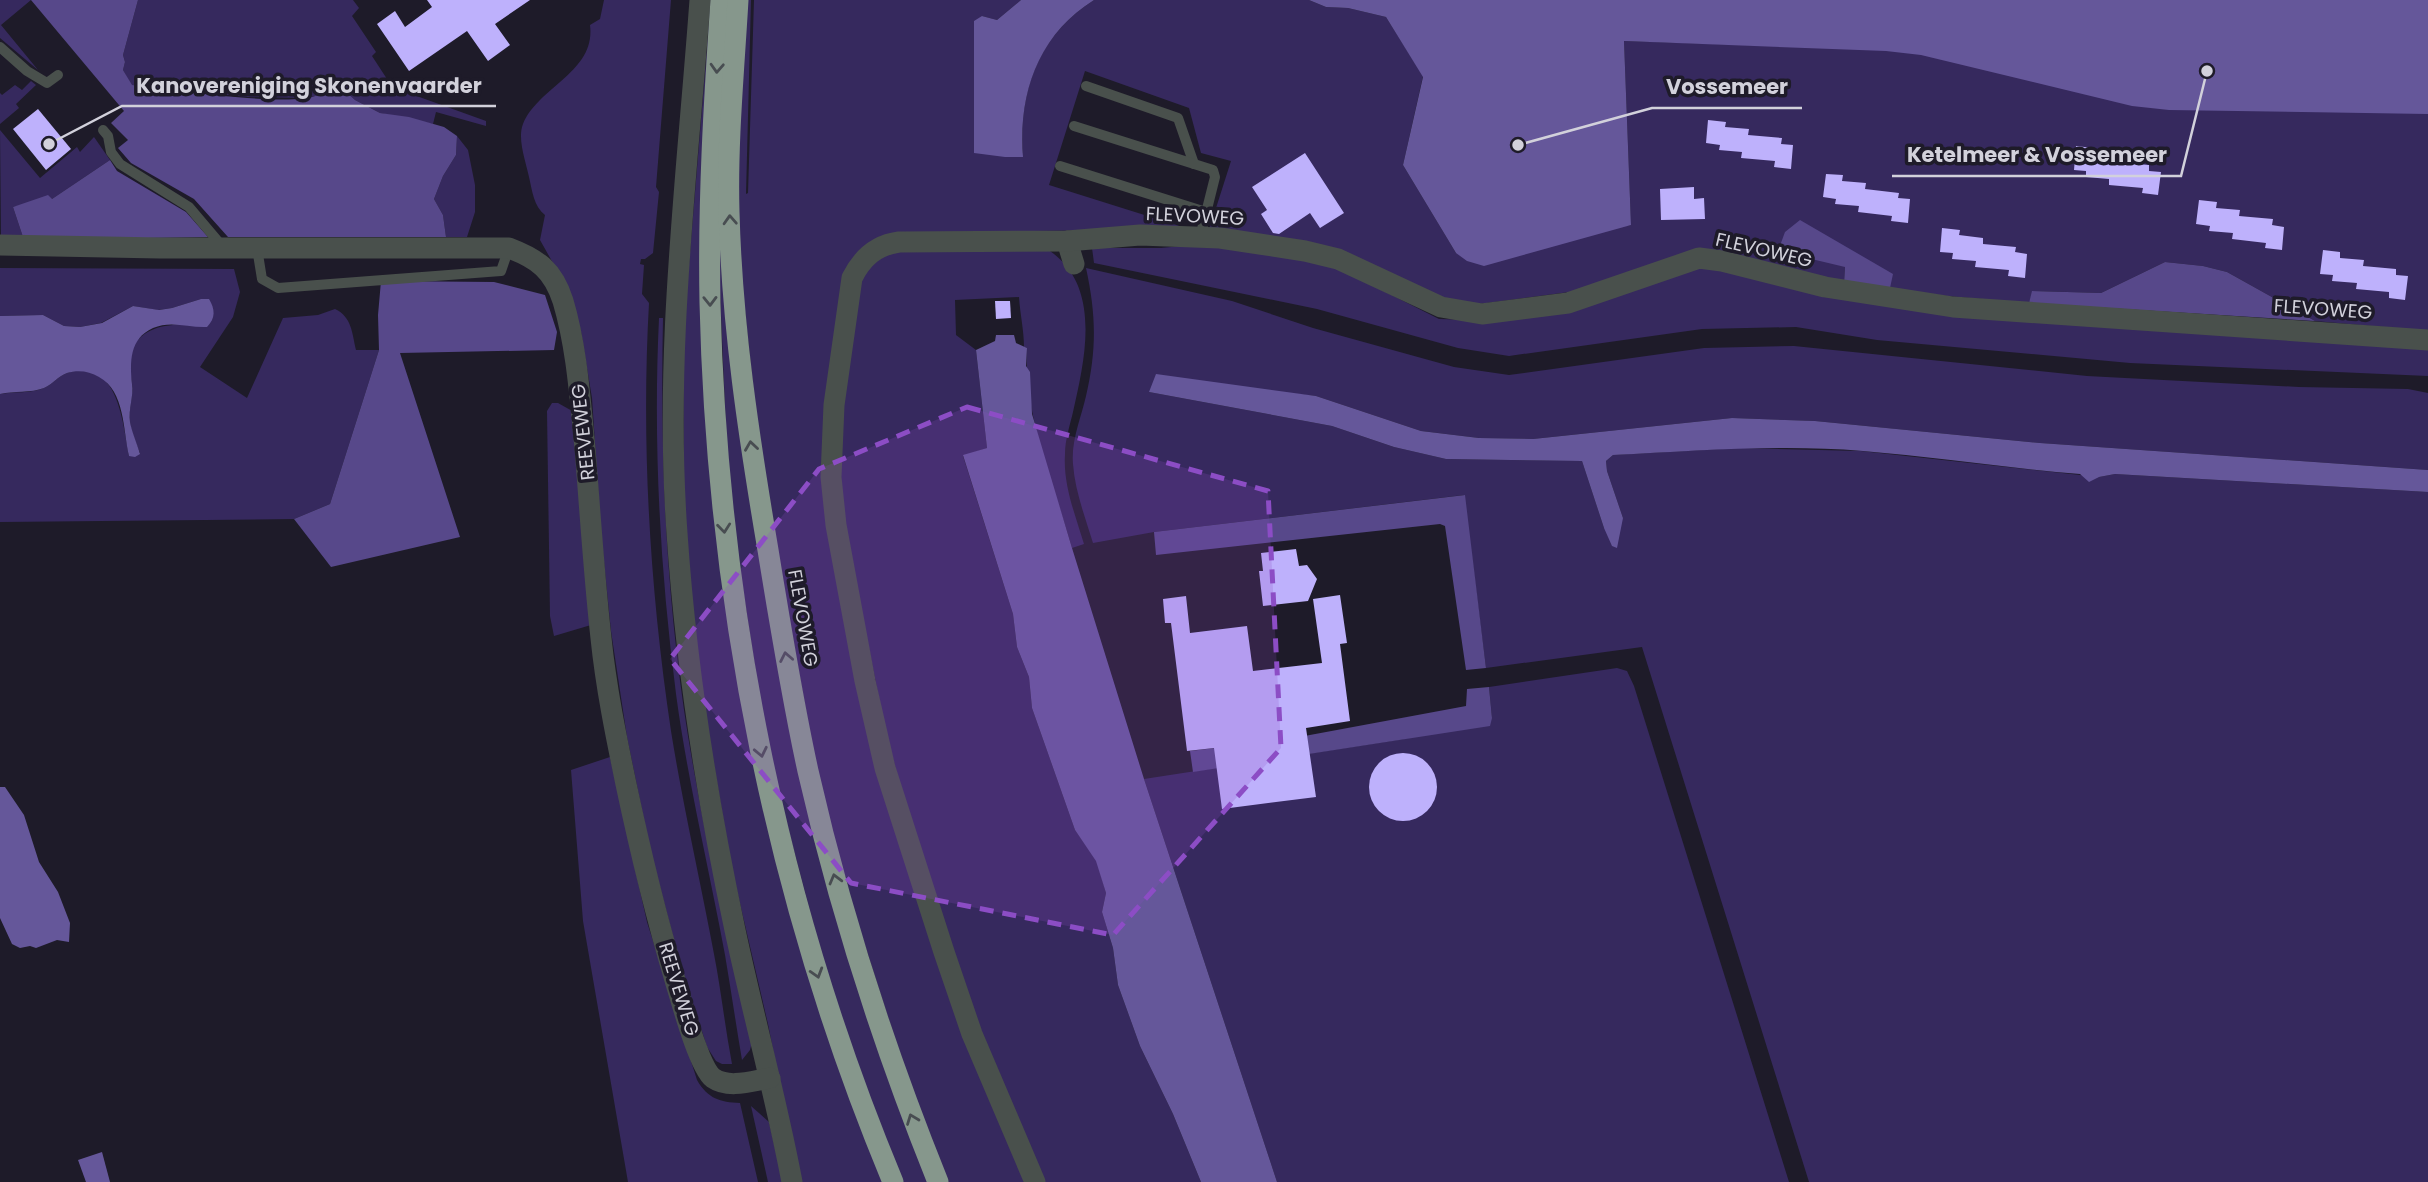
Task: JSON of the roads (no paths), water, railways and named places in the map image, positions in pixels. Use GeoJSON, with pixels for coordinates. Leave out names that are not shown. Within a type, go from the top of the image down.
{"type":"FeatureCollection","features":[{"type":"Feature","properties":{"kind":"highway"},"geometry":{"type":"LineString","coordinates":[[721,0],[712,160],[710,301],[714,406],[730,583],[754,719],[792,889],[830,1015],[893,1182]]}},
{"type":"Feature","properties":{"kind":"highway","name":"FLEVOWEG"},"geometry":{"type":"LineString","coordinates":[[738,0],[729,211],[737,339],[777,611],[807,769],[847,922],[872,1008],[938,1182]]}},
{"type":"Feature","properties":{"kind":"street"},"geometry":{"type":"LineString","coordinates":[[700,0],[675,293],[672,436],[683,610],[699,738],[736,933],[792,1182]]}},
{"type":"Feature","properties":{"kind":"street","name":"FLEVOWEG"},"geometry":{"type":"LineString","coordinates":[[1035,1182],[972,1034],[885,768],[864,681],[844,571],[831,477],[831,440],[852,278],[861,262],[871,252],[884,245],[899,242],[1067,241],[1140,236],[1220,237],[1338,259],[1441,307],[1482,314],[1568,303],[1699,258],[1722,261],[1825,288],[1954,307],[2428,340]]}},
{"type":"Feature","properties":{"kind":"street"},"geometry":{"type":"LineString","coordinates":[[1067,241],[1074,264]]}},
{"type":"Feature","properties":{"kind":"street","name":"REEVEWEG"},"geometry":{"type":"LineString","coordinates":[[0,245],[509,248],[529,255],[544,266],[563,301],[580,393],[601,641],[617,738],[652,894],[683,1004],[708,1073],[723,1083],[770,1078]]}},
{"type":"Feature","properties":{"kind":"lane"},"geometry":{"type":"LineString","coordinates":[[0,47],[27,71],[47,83],[58,75]]}},
{"type":"Feature","properties":{"kind":"lane"},"geometry":{"type":"LineString","coordinates":[[1086,86],[1178,118],[1194,164]]}},
{"type":"Feature","properties":{"kind":"lane"},"geometry":{"type":"LineString","coordinates":[[1074,126],[1213,170],[1215,177],[1200,237]]}},
{"type":"Feature","properties":{"kind":"lane"},"geometry":{"type":"LineString","coordinates":[[103,130],[108,136],[111,152],[120,164],[189,207],[224,248]]}},
{"type":"Feature","properties":{"kind":"lane"},"geometry":{"type":"LineString","coordinates":[[1060,166],[1206,212]]}},
{"type":"Feature","properties":{"kind":"lane"},"geometry":{"type":"LineString","coordinates":[[257,248],[262,279],[278,288],[501,271],[509,248]]}},
{"type":"Feature","properties":{"kind":"place","name":"Ketelmeer & Vossemeer"},"geometry":{"type":"Point","coordinates":[2207,71]}},
{"type":"Feature","properties":{"kind":"place","name":"Kanovereniging Skonenvaarder"},"geometry":{"type":"Point","coordinates":[49,144]}},
{"type":"Feature","properties":{"kind":"place","name":"Vossemeer"},"geometry":{"type":"Point","coordinates":[1518,145]}}]}
